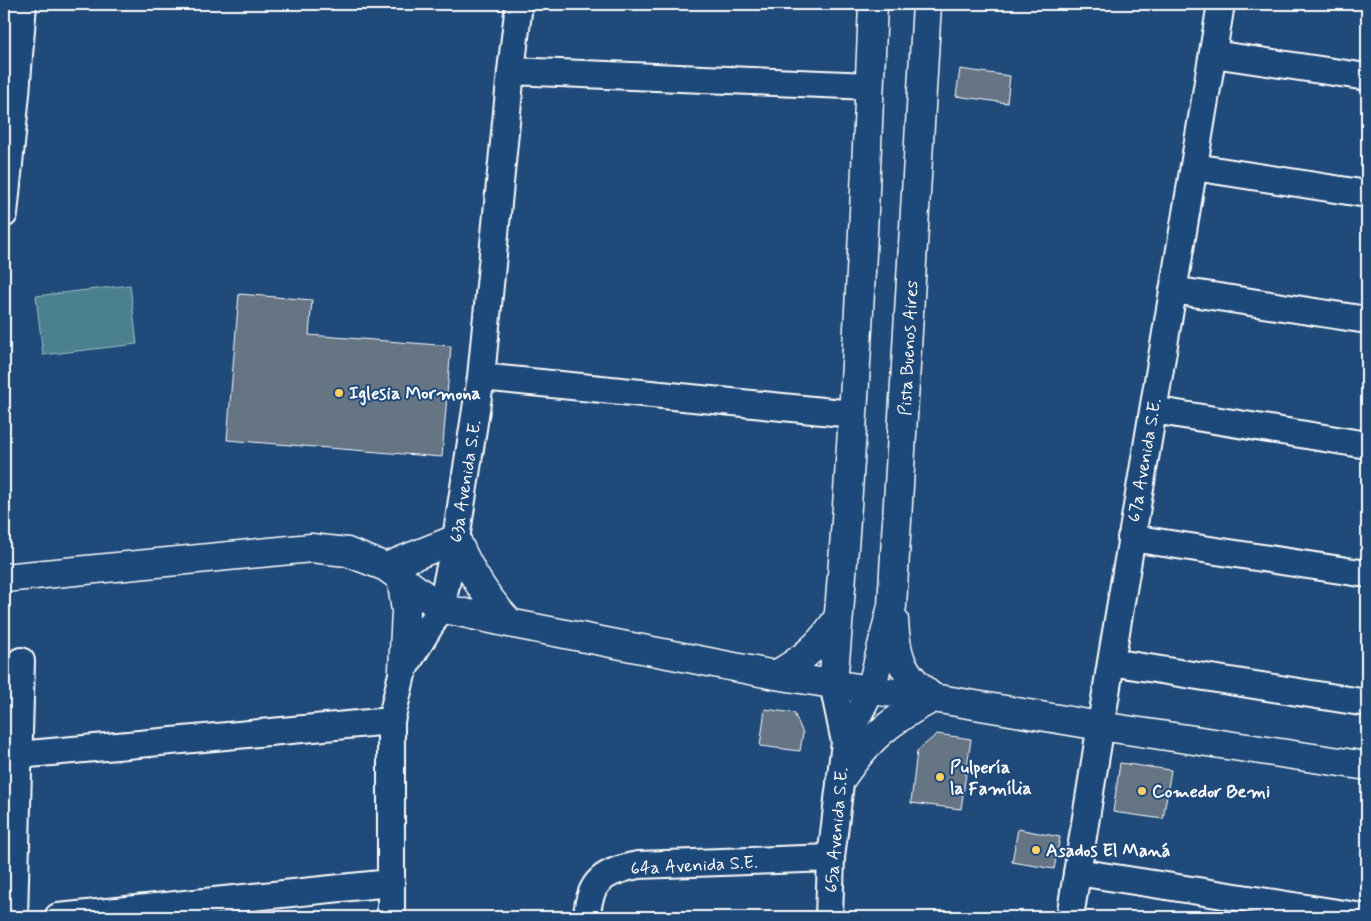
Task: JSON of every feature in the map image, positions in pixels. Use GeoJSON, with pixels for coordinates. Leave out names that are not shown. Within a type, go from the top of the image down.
{"type":"FeatureCollection","features":[{"type":"Feature","properties":{"kind":"street"},"geometry":{"type":"LineString","coordinates":[[4,214],[10,93],[23,4]]}},
{"type":"Feature","properties":{"kind":"street","name":"63a Avenida S.E."},"geometry":{"type":"LineString","coordinates":[[391,917],[391,720],[403,670],[442,608],[456,539],[481,377],[519,4]]}},
{"type":"Feature","properties":{"kind":"street"},"geometry":{"type":"LineString","coordinates":[[833,684],[853,414],[874,4]]}},
{"type":"Feature","properties":{"kind":"street","name":"Pista Buenos Aires"},"geometry":{"type":"LineString","coordinates":[[871,690],[892,606],[927,4]]}},
{"type":"Feature","properties":{"kind":"street","name":"67a Avenida S.E."},"geometry":{"type":"LineString","coordinates":[[1070,917],[1131,538],[1221,4]]}},
{"type":"Feature","properties":{"kind":"street"},"geometry":{"type":"LineString","coordinates":[[1213,54],[1367,77]]}},
{"type":"Feature","properties":{"kind":"street"},"geometry":{"type":"LineString","coordinates":[[511,71],[870,86]]}},
{"type":"Feature","properties":{"kind":"street"},"geometry":{"type":"LineString","coordinates":[[1194,167],[1367,194]]}},
{"type":"Feature","properties":{"kind":"street"},"geometry":{"type":"LineString","coordinates":[[1173,290],[1367,320]]}},
{"type":"Feature","properties":{"kind":"street"},"geometry":{"type":"LineString","coordinates":[[481,377],[853,414]]}},
{"type":"Feature","properties":{"kind":"street"},"geometry":{"type":"LineString","coordinates":[[1153,410],[1367,445]]}},
{"type":"Feature","properties":{"kind":"street"},"geometry":{"type":"LineString","coordinates":[[1131,538],[1367,574]]}},
{"type":"Feature","properties":{"kind":"street"},"geometry":{"type":"LineString","coordinates":[[394,572],[456,539],[477,584],[509,622]]}},
{"type":"Feature","properties":{"kind":"street"},"geometry":{"type":"LineString","coordinates":[[4,578],[311,548],[347,552],[394,572],[442,608],[775,675],[1367,766]]}},
{"type":"Feature","properties":{"kind":"street"},"geometry":{"type":"LineString","coordinates":[[394,572],[406,611],[403,670]]}},
{"type":"Feature","properties":{"kind":"street"},"geometry":{"type":"LineString","coordinates":[[892,606],[896,643],[903,666],[918,686],[932,698]]}},
{"type":"Feature","properties":{"kind":"street"},"geometry":{"type":"LineString","coordinates":[[775,675],[797,662],[812,650],[825,636],[839,615]]}},
{"type":"Feature","properties":{"kind":"street"},"geometry":{"type":"LineString","coordinates":[[14,917],[21,661]]}},
{"type":"Feature","properties":{"kind":"street"},"geometry":{"type":"LineString","coordinates":[[1111,662],[1367,703]]}},
{"type":"Feature","properties":{"kind":"street","name":"65a Avenida S.E."},"geometry":{"type":"LineString","coordinates":[[829,917],[831,858],[845,742],[833,684]]}},
{"type":"Feature","properties":{"kind":"street","name":"65a Avenida S.E."},"geometry":{"type":"LineString","coordinates":[[845,742],[871,690]]}},
{"type":"Feature","properties":{"kind":"street"},"geometry":{"type":"LineString","coordinates":[[841,779],[859,754],[880,731],[905,712],[932,698]]}},
{"type":"Feature","properties":{"kind":"street"},"geometry":{"type":"LineString","coordinates":[[18,755],[391,720]]}},
{"type":"Feature","properties":{"kind":"street","name":"64a Avenida S.E."},"geometry":{"type":"LineString","coordinates":[[587,917],[590,896],[595,885],[601,878],[624,868],[638,865],[831,858]]}},
{"type":"Feature","properties":{"kind":"street"},"geometry":{"type":"LineString","coordinates":[[1078,872],[1349,916]]}},
{"type":"Feature","properties":{"kind":"street"},"geometry":{"type":"LineString","coordinates":[[58,917],[390,883]]}},
{"type":"Feature","properties":{"kind":"green space"},"geometry":{"type":"Polygon","coordinates":[[[130,285],[137,344],[43,355],[36,296],[130,285]]]}},
{"type":"Feature","properties":{"kind":"building"},"geometry":{"type":"Polygon","coordinates":[[[960,69],[1010,76],[1007,103],[956,96],[960,69]]]}},
{"type":"Feature","properties":{"kind":"building","name":"Iglesia Mormona"},"geometry":{"type":"Polygon","coordinates":[[[239,294],[312,300],[309,335],[451,346],[442,457],[227,440],[239,294]]]}},
{"type":"Feature","properties":{"kind":"building"},"geometry":{"type":"Polygon","coordinates":[[[765,709],[794,713],[803,733],[800,751],[760,746],[765,709]]]}},
{"type":"Feature","properties":{"kind":"building","name":"Pulpería la Família"},"geometry":{"type":"Polygon","coordinates":[[[937,734],[971,739],[961,809],[911,803],[917,751],[937,734]]]}},
{"type":"Feature","properties":{"kind":"building","name":"Comedor Bemi"},"geometry":{"type":"Polygon","coordinates":[[[1120,763],[1171,770],[1163,819],[1113,812],[1120,763]]]}},
{"type":"Feature","properties":{"kind":"building","name":"Asados El Maná"},"geometry":{"type":"Polygon","coordinates":[[[1018,829],[1060,837],[1054,869],[1012,862],[1018,829]]]}},
{"type":"Feature","properties":{"kind":"place","name":"Iglesia Mormona"},"geometry":{"type":"Point","coordinates":[339,393]}},
{"type":"Feature","properties":{"kind":"place","name":"Pulpería la Família"},"geometry":{"type":"Point","coordinates":[940,777]}},
{"type":"Feature","properties":{"kind":"place","name":"Comedor Bemi"},"geometry":{"type":"Point","coordinates":[1142,791]}},
{"type":"Feature","properties":{"kind":"place","name":"Asados El Maná"},"geometry":{"type":"Point","coordinates":[1036,850]}}]}
